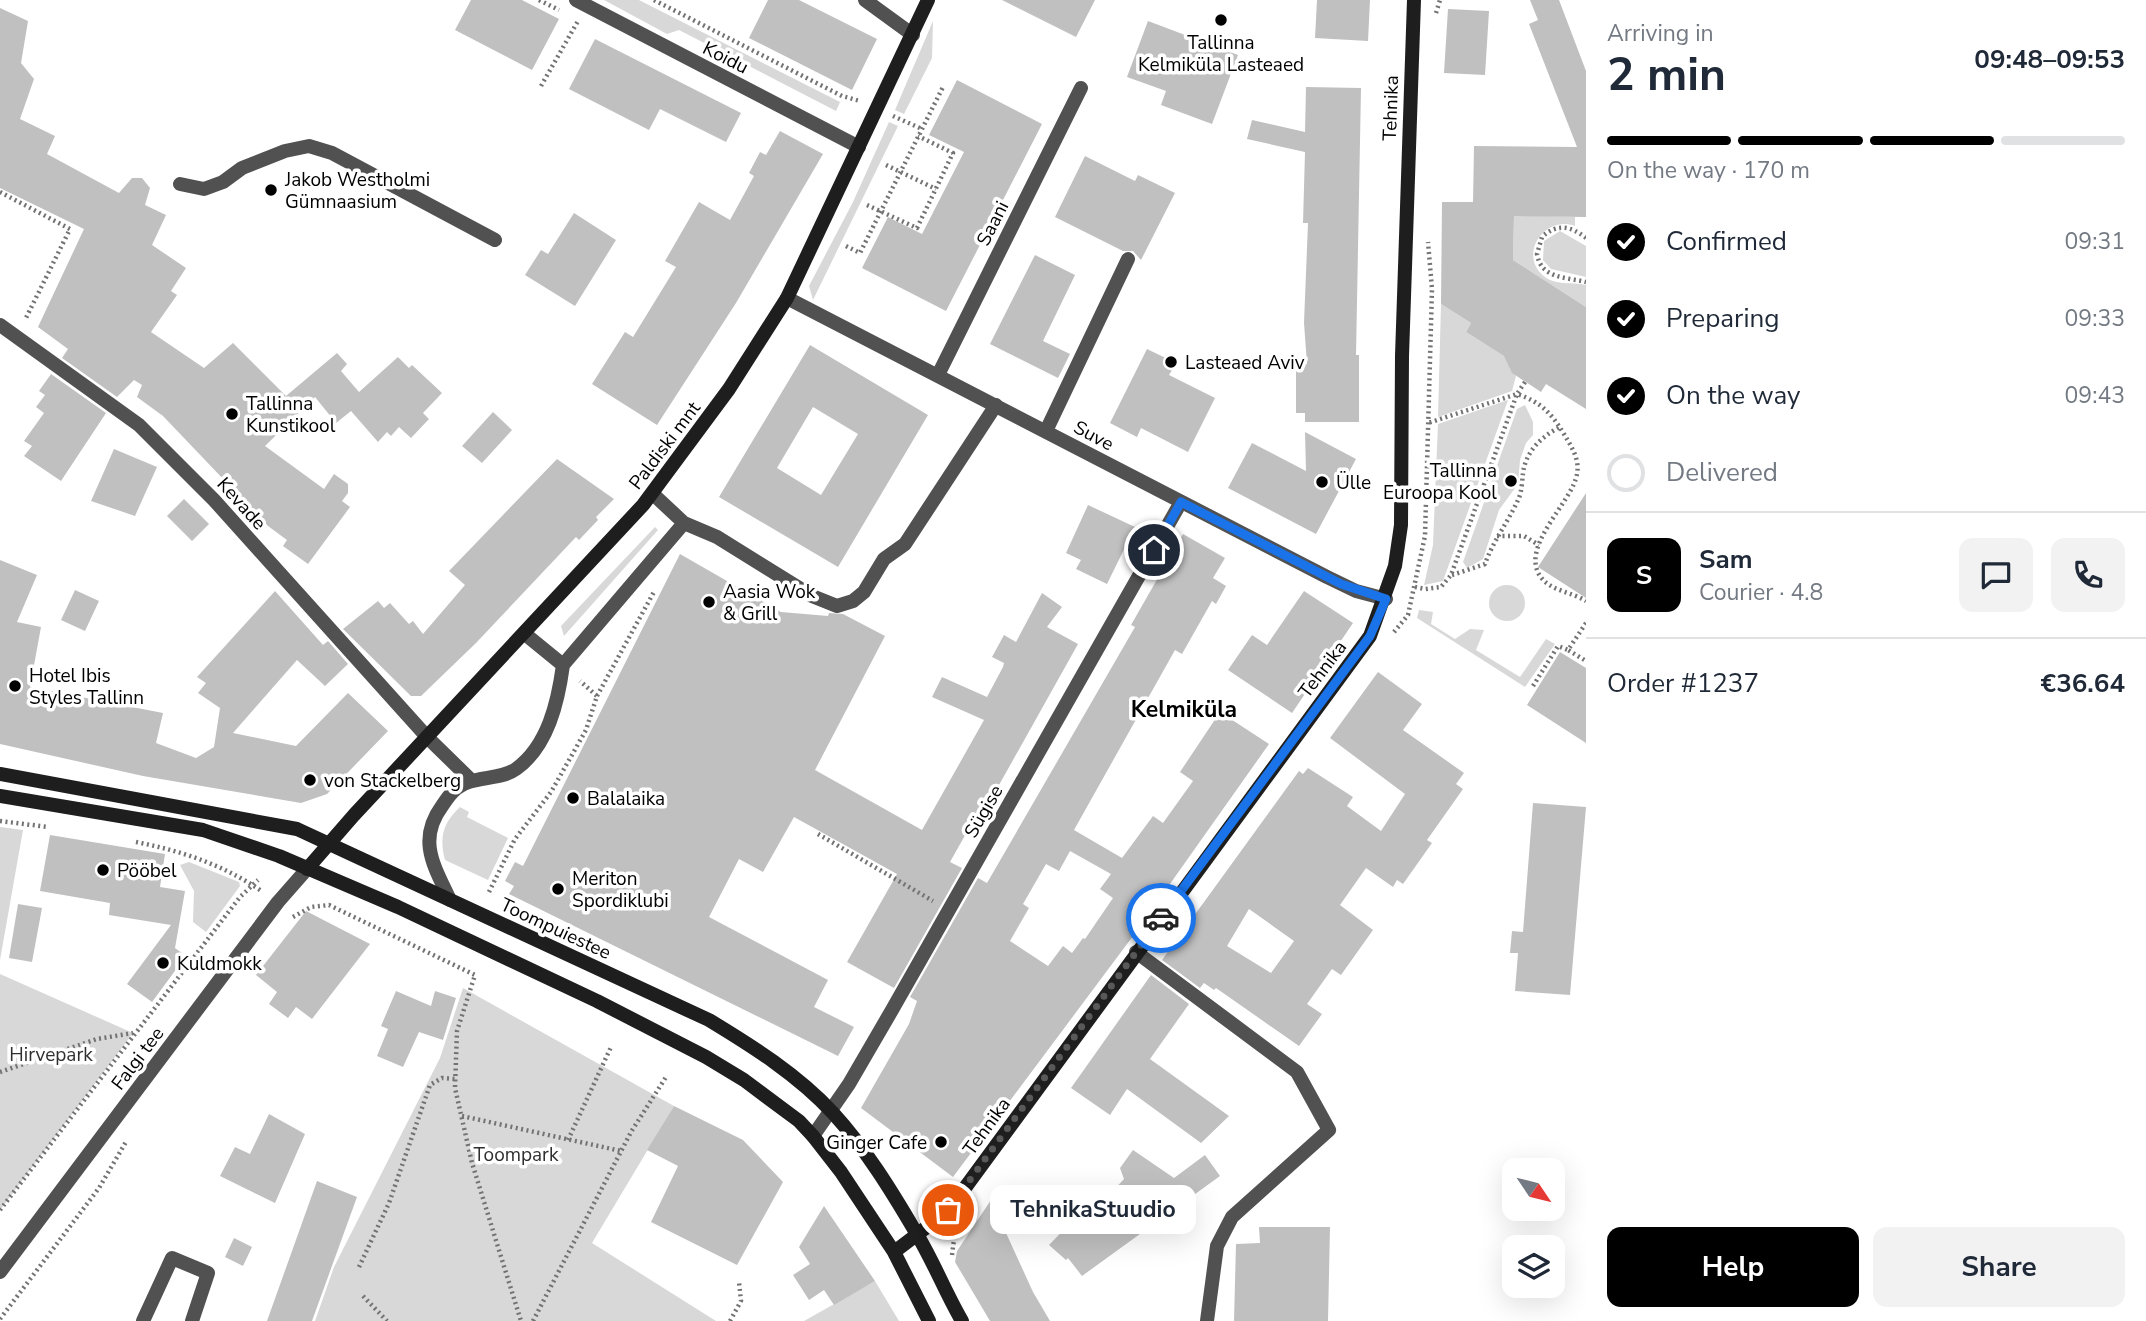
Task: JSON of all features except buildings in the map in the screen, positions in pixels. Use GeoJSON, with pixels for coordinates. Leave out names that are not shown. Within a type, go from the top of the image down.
{"type":"FeatureCollection","features":[{"type":"Feature","properties":{"kind":"main road","name":"Paldiski mnt"},"geometry":{"type":"LineString","coordinates":[[307,869],[653,494],[729,389],[787,298],[928,0]]}},
{"type":"Feature","properties":{"kind":"main road","name":"Tehnika"},"geometry":{"type":"LineString","coordinates":[[894,1252],[948,1210],[1370,636],[1386,599],[1395,566],[1403,491],[1402,356],[1414,0]]}},
{"type":"Feature","properties":{"kind":"main road","name":"Toompuiestee"},"geometry":{"type":"LineString","coordinates":[[0,774],[297,830],[331,843],[709,1020],[755,1048],[831,1110],[856,1140],[917,1234],[941,1286],[962,1321]]}},
{"type":"Feature","properties":{"kind":"main road"},"geometry":{"type":"LineString","coordinates":[[0,796],[203,830],[279,856],[435,924],[706,1057],[744,1080],[799,1121],[813,1136],[841,1172],[894,1252],[929,1321]]}},
{"type":"Feature","properties":{"kind":"street","name":"Koidu"},"geometry":{"type":"LineString","coordinates":[[576,0],[859,147]]}},
{"type":"Feature","properties":{"kind":"street"},"geometry":{"type":"LineString","coordinates":[[865,0],[913,35]]}},
{"type":"Feature","properties":{"kind":"street","name":"Saani"},"geometry":{"type":"LineString","coordinates":[[938,375],[1082,88]]}},
{"type":"Feature","properties":{"kind":"street"},"geometry":{"type":"LineString","coordinates":[[180,184],[204,189],[223,182],[242,168],[285,151],[309,146],[332,153],[495,240]]}},
{"type":"Feature","properties":{"kind":"street"},"geometry":{"type":"LineString","coordinates":[[1046,432],[1128,259]]}},
{"type":"Feature","properties":{"kind":"street","name":"Suve"},"geometry":{"type":"LineString","coordinates":[[787,298],[1356,591],[1386,599]]}},
{"type":"Feature","properties":{"kind":"street","name":"Kevade"},"geometry":{"type":"LineString","coordinates":[[0,325],[139,425],[214,500],[428,738],[472,781]]}},
{"type":"Feature","properties":{"kind":"street"},"geometry":{"type":"LineString","coordinates":[[653,494],[684,523],[717,537],[812,596],[837,606],[853,601],[864,592],[884,559],[905,544],[996,405]]}},
{"type":"Feature","properties":{"kind":"street","name":"Sügise"},"geometry":{"type":"LineString","coordinates":[[813,1136],[849,1084],[1181,502]]}},
{"type":"Feature","properties":{"kind":"street"},"geometry":{"type":"LineString","coordinates":[[450,900],[433,865],[428,842],[431,821],[454,789],[472,781],[514,771],[531,754],[547,730],[555,707],[563,664],[684,523]]}},
{"type":"Feature","properties":{"kind":"street"},"geometry":{"type":"LineString","coordinates":[[525,634],[563,664]]}},
{"type":"Feature","properties":{"kind":"street","name":"Falgi tee"},"geometry":{"type":"LineString","coordinates":[[0,1272],[278,902],[307,869]]}},
{"type":"Feature","properties":{"kind":"street"},"geometry":{"type":"LineString","coordinates":[[1136,952],[1297,1072],[1329,1130],[1232,1217],[1217,1246],[1207,1321]]}},
{"type":"Feature","properties":{"kind":"street"},"geometry":{"type":"LineString","coordinates":[[143,1321],[173,1258],[208,1273],[192,1321]]}},
{"type":"Feature","properties":{"kind":"path"},"geometry":{"type":"LineString","coordinates":[[654,0],[842,96],[922,129]]}},
{"type":"Feature","properties":{"kind":"path"},"geometry":{"type":"LineString","coordinates":[[1435,23],[1440,0]]}},
{"type":"Feature","properties":{"kind":"path"},"geometry":{"type":"LineString","coordinates":[[541,86],[578,20]]}},
{"type":"Feature","properties":{"kind":"path"},"geometry":{"type":"LineString","coordinates":[[846,246],[860,253],[943,85]]}},
{"type":"Feature","properties":{"kind":"path"},"geometry":{"type":"LineString","coordinates":[[867,205],[917,229],[953,153],[918,136]]}},
{"type":"Feature","properties":{"kind":"path"},"geometry":{"type":"LineString","coordinates":[[886,165],[936,189]]}},
{"type":"Feature","properties":{"kind":"path"},"geometry":{"type":"LineString","coordinates":[[0,192],[70,229],[17,337]]}},
{"type":"Feature","properties":{"kind":"path"},"geometry":{"type":"LineString","coordinates":[[1586,238],[1569,227],[1559,227],[1542,237],[1537,254],[1544,271],[1586,282]]}},
{"type":"Feature","properties":{"kind":"path"},"geometry":{"type":"LineString","coordinates":[[1391,636],[1408,614],[1425,536],[1432,289],[1427,229]]}},
{"type":"Feature","properties":{"kind":"path"},"geometry":{"type":"LineString","coordinates":[[1415,587],[1425,590],[1441,587],[1451,575],[1517,394],[1525,382]]}},
{"type":"Feature","properties":{"kind":"path"},"geometry":{"type":"LineString","coordinates":[[1429,423],[1517,394],[1550,411],[1575,452],[1578,472],[1569,497],[1539,545],[1536,564],[1539,575],[1562,592],[1586,601]]}},
{"type":"Feature","properties":{"kind":"path"},"geometry":{"type":"LineString","coordinates":[[1451,575],[1485,565],[1497,536],[1520,498],[1524,466],[1532,449],[1546,434],[1559,427]]}},
{"type":"Feature","properties":{"kind":"path"},"geometry":{"type":"LineString","coordinates":[[1497,536],[1524,536],[1539,545]]}},
{"type":"Feature","properties":{"kind":"path"},"geometry":{"type":"LineString","coordinates":[[489,892],[514,839],[551,792],[586,730],[597,696],[657,587]]}},
{"type":"Feature","properties":{"kind":"path"},"geometry":{"type":"LineString","coordinates":[[1568,650],[1586,623]]}},
{"type":"Feature","properties":{"kind":"path"},"geometry":{"type":"LineString","coordinates":[[1533,686],[1558,646],[1586,661]]}},
{"type":"Feature","properties":{"kind":"path"},"geometry":{"type":"LineString","coordinates":[[563,664],[597,696]]}},
{"type":"Feature","properties":{"kind":"path"},"geometry":{"type":"LineString","coordinates":[[0,821],[51,827]]}},
{"type":"Feature","properties":{"kind":"path"},"geometry":{"type":"LineString","coordinates":[[818,834],[949,910]]}},
{"type":"Feature","properties":{"kind":"path"},"geometry":{"type":"LineString","coordinates":[[131,841],[172,849],[238,874],[294,916]]}},
{"type":"Feature","properties":{"kind":"path"},"geometry":{"type":"LineString","coordinates":[[0,1210],[133,1033],[258,880]]}},
{"type":"Feature","properties":{"kind":"path"},"geometry":{"type":"LineString","coordinates":[[286,927],[294,916],[311,908],[329,905],[475,975],[457,1031],[456,1079],[472,1163],[521,1321]]}},
{"type":"Feature","properties":{"kind":"path"},"geometry":{"type":"LineString","coordinates":[[0,1072],[97,1039],[133,1033]]}},
{"type":"Feature","properties":{"kind":"path"},"geometry":{"type":"LineString","coordinates":[[568,1140],[611,1048]]}},
{"type":"Feature","properties":{"kind":"path"},"geometry":{"type":"LineString","coordinates":[[533,1321],[621,1151],[666,1077]]}},
{"type":"Feature","properties":{"kind":"path"},"geometry":{"type":"LineString","coordinates":[[359,1267],[394,1191],[430,1085],[442,1078],[456,1079]]}},
{"type":"Feature","properties":{"kind":"path"},"geometry":{"type":"LineString","coordinates":[[462,1116],[621,1151]]}},
{"type":"Feature","properties":{"kind":"path"},"geometry":{"type":"LineString","coordinates":[[0,1319],[99,1188],[133,1132]]}},
{"type":"Feature","properties":{"kind":"path"},"geometry":{"type":"LineString","coordinates":[[941,1286],[953,1279],[952,1251],[958,1227]]}},
{"type":"Feature","properties":{"kind":"path"},"geometry":{"type":"LineString","coordinates":[[730,1321],[741,1301],[739,1282]]}},
{"type":"Feature","properties":{"kind":"path"},"geometry":{"type":"LineString","coordinates":[[363,1296],[387,1321]]}},
{"type":"Feature","properties":{"kind":"green space"},"geometry":{"type":"Polygon","coordinates":[[[604,0],[639,0],[840,102],[836,111],[679,30],[667,34],[604,0]]]}},
{"type":"Feature","properties":{"kind":"green space"},"geometry":{"type":"Polygon","coordinates":[[[933,21],[932,58],[904,114],[895,110],[933,21]]]}},
{"type":"Feature","properties":{"kind":"green space"},"geometry":{"type":"Polygon","coordinates":[[[889,122],[898,126],[813,300],[809,286],[853,202],[889,122]]]}},
{"type":"Feature","properties":{"kind":"green space"},"geometry":{"type":"Polygon","coordinates":[[[1525,203],[1545,216],[1575,217],[1575,226],[1563,224],[1544,232],[1537,240],[1534,261],[1538,270],[1548,279],[1586,285],[1586,307],[1513,260],[1514,216],[1524,216],[1525,203]]]}},
{"type":"Feature","properties":{"kind":"green space"},"geometry":{"type":"Polygon","coordinates":[[[1560,231],[1586,246],[1586,277],[1551,269],[1543,260],[1544,241],[1560,231]]]}},
{"type":"Feature","properties":{"kind":"green space"},"geometry":{"type":"Polygon","coordinates":[[[1441,304],[1471,323],[1466,332],[1514,362],[1510,369],[1516,376],[1512,391],[1438,417],[1441,304]]]}},
{"type":"Feature","properties":{"kind":"green space"},"geometry":{"type":"Polygon","coordinates":[[[1508,400],[1443,581],[1424,585],[1433,545],[1438,424],[1508,400]]]}},
{"type":"Feature","properties":{"kind":"green space"},"geometry":{"type":"Polygon","coordinates":[[[1525,405],[1533,422],[1533,435],[1526,443],[1520,460],[1518,484],[1499,510],[1483,559],[1467,568],[1463,562],[1517,409],[1525,405]]]}},
{"type":"Feature","properties":{"kind":"green space"},"geometry":{"type":"Polygon","coordinates":[[[655,527],[658,530],[564,636],[561,626],[655,527]]]}},
{"type":"Feature","properties":{"kind":"green space"},"geometry":{"type":"Polygon","coordinates":[[[1507,585],[1520,590],[1525,603],[1520,616],[1507,621],[1494,616],[1489,603],[1494,590],[1507,585]]]}},
{"type":"Feature","properties":{"kind":"green space"},"geometry":{"type":"Polygon","coordinates":[[[1419,610],[1433,612],[1431,624],[1455,639],[1470,629],[1484,630],[1476,650],[1520,677],[1546,639],[1555,644],[1525,687],[1417,618],[1419,610]]]}},
{"type":"Feature","properties":{"kind":"green space"},"geometry":{"type":"Polygon","coordinates":[[[460,807],[469,812],[467,817],[508,838],[488,880],[445,860],[442,844],[444,831],[460,807]]]}},
{"type":"Feature","properties":{"kind":"green space"},"geometry":{"type":"Polygon","coordinates":[[[0,827],[23,830],[0,960],[0,827]]]}},
{"type":"Feature","properties":{"kind":"green space"},"geometry":{"type":"Polygon","coordinates":[[[189,862],[239,882],[240,886],[206,932],[193,922],[194,891],[180,865],[189,862]]]}},
{"type":"Feature","properties":{"kind":"green space","name":"Hirvepark"},"geometry":{"type":"Polygon","coordinates":[[[0,974],[133,1033],[0,1210],[0,974]]]}},
{"type":"Feature","properties":{"kind":"green space","name":"Toompark"},"geometry":{"type":"Polygon","coordinates":[[[463,988],[674,1106],[592,1243],[716,1321],[315,1321],[334,1267],[440,1058],[463,988]]]}},
{"type":"Feature","properties":{"kind":"green space"},"geometry":{"type":"Polygon","coordinates":[[[875,1281],[899,1321],[804,1321],[875,1281]]]}},
{"type":"Feature","properties":{"kind":"way so far"},"geometry":{"type":"LineString","coordinates":[[948,1210],[1161,918]]}},
{"type":"Feature","properties":{"kind":"place","name":"Tallinna Kelmiküla Lasteaed"},"geometry":{"type":"Point","coordinates":[1221,20]}},
{"type":"Feature","properties":{"kind":"place","name":"Jakob Westholmi Gümnaasium"},"geometry":{"type":"Point","coordinates":[271,190]}},
{"type":"Feature","properties":{"kind":"place","name":"Lasteaed Aviv"},"geometry":{"type":"Point","coordinates":[1171,362]}},
{"type":"Feature","properties":{"kind":"place","name":"Tallinna Kunstikool"},"geometry":{"type":"Point","coordinates":[232,414]}},
{"type":"Feature","properties":{"kind":"place","name":"Tallinna Euroopa Kool"},"geometry":{"type":"Point","coordinates":[1511,481]}},
{"type":"Feature","properties":{"kind":"place","name":"Ülle"},"geometry":{"type":"Point","coordinates":[1322,482]}},
{"type":"Feature","properties":{"kind":"place","name":"Aasia Wok & Grill"},"geometry":{"type":"Point","coordinates":[709,602]}},
{"type":"Feature","properties":{"kind":"place","name":"Hotel Ibis Styles Tallinn"},"geometry":{"type":"Point","coordinates":[15,686]}},
{"type":"Feature","properties":{"kind":"place","name":"von Stackelberg"},"geometry":{"type":"Point","coordinates":[310,780]}},
{"type":"Feature","properties":{"kind":"place","name":"Balalaika"},"geometry":{"type":"Point","coordinates":[573,798]}},
{"type":"Feature","properties":{"kind":"place","name":"Pööbel"},"geometry":{"type":"Point","coordinates":[103,870]}},
{"type":"Feature","properties":{"kind":"place","name":"Meriton Spordiklubi"},"geometry":{"type":"Point","coordinates":[558,889]}},
{"type":"Feature","properties":{"kind":"place","name":"Kuldmokk"},"geometry":{"type":"Point","coordinates":[163,963]}},
{"type":"Feature","properties":{"kind":"place","name":"Ginger Cafe"},"geometry":{"type":"Point","coordinates":[941,1142]}},
{"type":"Feature","properties":{"kind":"place","name":"TehnikaStuudio"},"geometry":{"type":"Point","coordinates":[948,1210]}},
{"type":"Feature","properties":{"kind":"district","name":"Kelmiküla"},"geometry":{"type":"Point","coordinates":[1184,709]}},
{"type":"Feature","properties":{"kind":"route"},"geometry":{"type":"LineString","coordinates":[[1154,550],[1181,502],[1341,584],[1386,599],[1370,636],[1161,918]]}}]}
